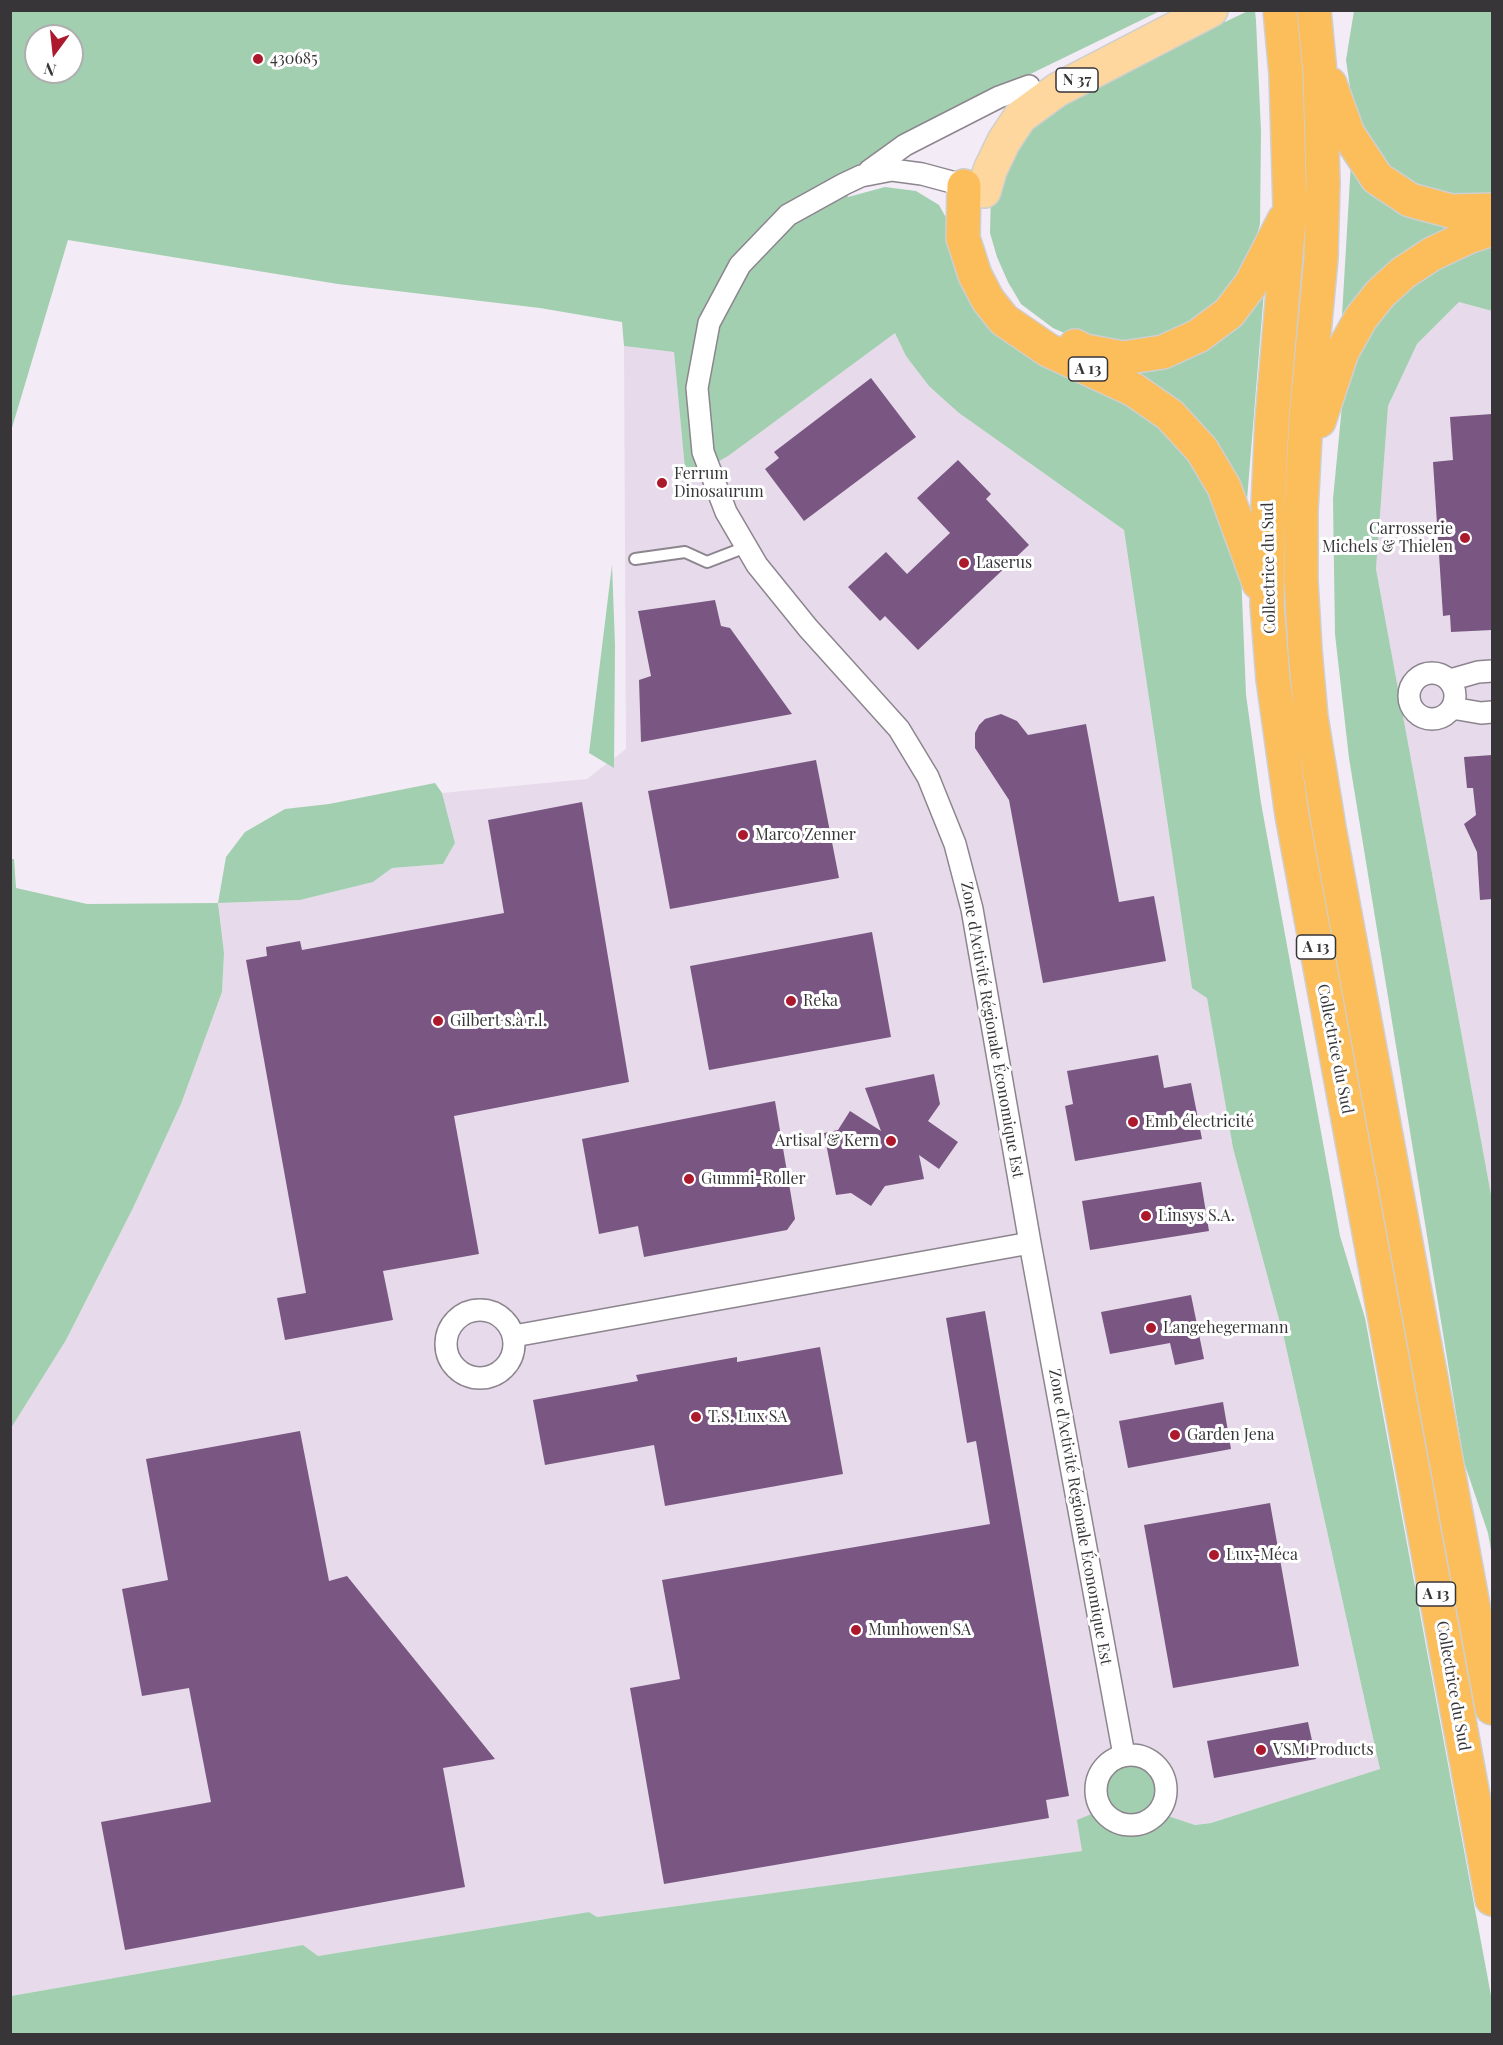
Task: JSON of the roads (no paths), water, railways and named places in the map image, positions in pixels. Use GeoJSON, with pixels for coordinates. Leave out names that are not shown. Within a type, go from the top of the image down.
{"type":"FeatureCollection","features":[{"type":"Feature","properties":{"kind":"highway","name":"Collectrice du Sud"},"geometry":{"type":"LineString","coordinates":[[1280,10],[1286,74],[1290,208],[1272,421],[1267,516],[1267,604],[1274,690],[1292,814],[1492,1899]]}},
{"type":"Feature","properties":{"kind":"highway","name":"Collectrice du Sud"},"geometry":{"type":"LineString","coordinates":[[1314,10],[1322,129],[1322,247],[1303,466],[1301,581],[1307,672],[1319,768],[1492,1708]]}},
{"type":"Feature","properties":{"kind":"highway","name":"A 13"},"geometry":{"type":"LineString","coordinates":[[1316,45],[1348,134],[1377,178],[1410,200],[1451,211],[1492,210]]}},
{"type":"Feature","properties":{"kind":"highway","name":"A 13"},"geometry":{"type":"LineString","coordinates":[[974,188],[983,233],[1001,285],[1015,306],[1047,333],[1085,351],[1123,358],[1163,352],[1198,336],[1229,313],[1251,284],[1290,208]]}},
{"type":"Feature","properties":{"kind":"highway","name":"A 13"},"geometry":{"type":"LineString","coordinates":[[974,188],[963,238],[975,275],[988,300],[1004,320],[1048,350],[1134,390],[1170,415],[1202,450],[1224,487],[1267,604]]}},
{"type":"Feature","properties":{"kind":"highway","name":"A 13"},"geometry":{"type":"LineString","coordinates":[[1303,466],[1342,352],[1362,318],[1380,294],[1403,273],[1432,254],[1468,237],[1492,229]]}},
{"type":"Feature","properties":{"kind":"main road","name":"N 37"},"geometry":{"type":"LineString","coordinates":[[974,188],[968,162],[984,131],[1003,108],[1029,86],[1171,10]]}},
{"type":"Feature","properties":{"kind":"main road","name":"N 37"},"geometry":{"type":"LineString","coordinates":[[974,188],[1020,117],[1057,90],[1211,10]]}},
{"type":"Feature","properties":{"kind":"street","name":"Zone d'Activité Régionale Économique Est"},"geometry":{"type":"LineString","coordinates":[[861,177],[905,146],[999,96],[1029,86]]}},
{"type":"Feature","properties":{"kind":"street","name":"Zone d'Activité Régionale Économique Est"},"geometry":{"type":"LineString","coordinates":[[974,188],[922,174],[892,170],[861,177],[844,184],[788,215],[740,264],[709,323],[697,388],[704,452],[726,512],[757,565],[808,628],[899,729],[928,777],[955,844],[972,909],[1030,1242],[1124,1755]]}},
{"type":"Feature","properties":{"kind":"street"},"geometry":{"type":"LineString","coordinates":[[1450,680],[1478,672],[1492,671]]}},
{"type":"Feature","properties":{"kind":"street"},"geometry":{"type":"LineString","coordinates":[[1437,673],[1450,680],[1456,694],[1452,708],[1440,718],[1425,718],[1418,715],[1409,702],[1411,686],[1421,675],[1437,673]]}},
{"type":"Feature","properties":{"kind":"street"},"geometry":{"type":"LineString","coordinates":[[1452,708],[1481,713],[1492,712]]}},
{"type":"Feature","properties":{"kind":"street"},"geometry":{"type":"LineString","coordinates":[[514,1336],[1030,1242]]}},
{"type":"Feature","properties":{"kind":"lane"},"geometry":{"type":"LineString","coordinates":[[635,559],[685,552],[707,562],[746,547]]}},
{"type":"Feature","properties":{"kind":"place","name":"430685"},"geometry":{"type":"Point","coordinates":[258,59]}},
{"type":"Feature","properties":{"kind":"place","name":"Ferrum Dinosaurum"},"geometry":{"type":"Point","coordinates":[662,483]}},
{"type":"Feature","properties":{"kind":"place","name":"Carrosserie Michels & Thielen"},"geometry":{"type":"Point","coordinates":[1465,538]}},
{"type":"Feature","properties":{"kind":"place","name":"Laserus"},"geometry":{"type":"Point","coordinates":[964,563]}},
{"type":"Feature","properties":{"kind":"place","name":"Marco Zenner"},"geometry":{"type":"Point","coordinates":[743,835]}},
{"type":"Feature","properties":{"kind":"place","name":"Reka"},"geometry":{"type":"Point","coordinates":[791,1001]}},
{"type":"Feature","properties":{"kind":"place","name":"Gilbert s.à r.l."},"geometry":{"type":"Point","coordinates":[438,1021]}},
{"type":"Feature","properties":{"kind":"place","name":"Emb électricité"},"geometry":{"type":"Point","coordinates":[1133,1122]}},
{"type":"Feature","properties":{"kind":"place","name":"Artisal & Kern"},"geometry":{"type":"Point","coordinates":[891,1141]}},
{"type":"Feature","properties":{"kind":"place","name":"Gummi-Roller"},"geometry":{"type":"Point","coordinates":[689,1179]}},
{"type":"Feature","properties":{"kind":"place","name":"Linsys S.A."},"geometry":{"type":"Point","coordinates":[1146,1216]}},
{"type":"Feature","properties":{"kind":"place","name":"Langehegermann"},"geometry":{"type":"Point","coordinates":[1151,1328]}},
{"type":"Feature","properties":{"kind":"place","name":"T.S. Lux SA"},"geometry":{"type":"Point","coordinates":[696,1417]}},
{"type":"Feature","properties":{"kind":"place","name":"Garden Jena"},"geometry":{"type":"Point","coordinates":[1175,1435]}},
{"type":"Feature","properties":{"kind":"place","name":"Lux-Méca"},"geometry":{"type":"Point","coordinates":[1214,1555]}},
{"type":"Feature","properties":{"kind":"place","name":"Munhowen SA"},"geometry":{"type":"Point","coordinates":[856,1630]}},
{"type":"Feature","properties":{"kind":"place","name":"VSM Products"},"geometry":{"type":"Point","coordinates":[1261,1750]}}]}
